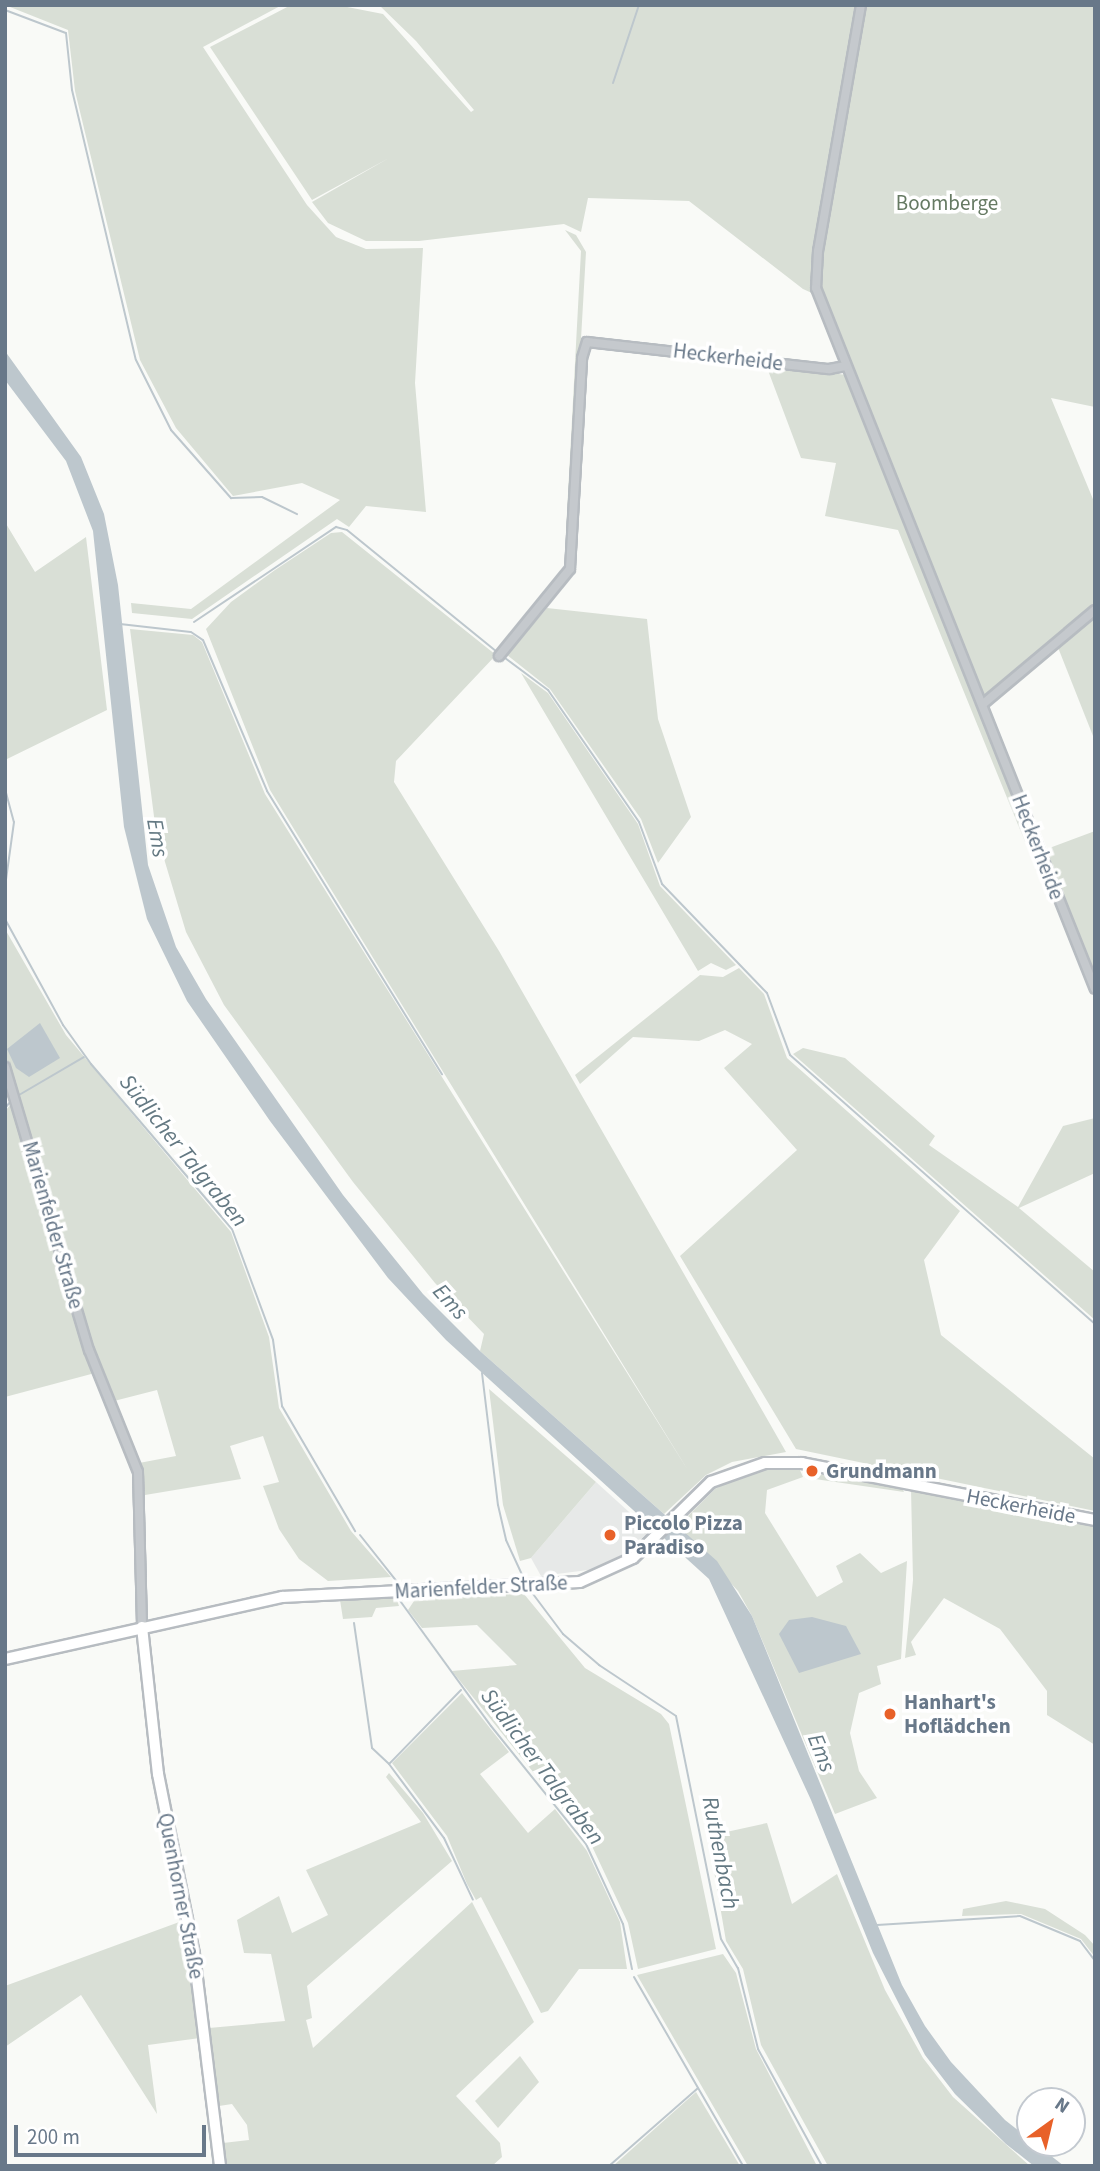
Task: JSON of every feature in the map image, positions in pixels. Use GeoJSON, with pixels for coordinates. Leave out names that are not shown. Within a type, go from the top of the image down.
{"type":"FeatureCollection","features":[{"type":"Feature","properties":{"kind":"main road","name":"Marienfelder Straße"},"geometry":{"type":"LineString","coordinates":[[5,1659],[282,1597],[564,1584],[600,1575],[625,1563],[711,1482],[765,1463],[802,1463],[907,1483]]}},
{"type":"Feature","properties":{"kind":"main road","name":"Heckerheide"},"geometry":{"type":"LineString","coordinates":[[907,1483],[1095,1520]]}},
{"type":"Feature","properties":{"kind":"main road","name":"Quenhorner Straße"},"geometry":{"type":"LineString","coordinates":[[142,1627],[158,1774],[194,1954],[220,2166]]}},
{"type":"Feature","properties":{"kind":"street"},"geometry":{"type":"LineString","coordinates":[[846,366],[816,281],[861,5]]}},
{"type":"Feature","properties":{"kind":"street","name":"Heckerheide"},"geometry":{"type":"LineString","coordinates":[[499,656],[570,569],[582,358],[587,342],[598,340],[829,369],[846,366],[1095,989]]}},
{"type":"Feature","properties":{"kind":"street"},"geometry":{"type":"LineString","coordinates":[[983,704],[1095,610]]}},
{"type":"Feature","properties":{"kind":"street","name":"Marienfelder Straße"},"geometry":{"type":"LineString","coordinates":[[5,1067],[89,1350],[138,1472],[142,1627]]}},
{"type":"Feature","properties":{"kind":"shaded area"},"geometry":{"type":"Polygon","coordinates":[[[5,351],[81,457],[104,514],[118,585],[148,865],[176,947],[206,999],[343,1195],[423,1294],[480,1351],[717,1561],[752,1616],[902,1985],[925,2026],[951,2062],[1016,2129],[1016,2152],[955,2094],[925,2055],[873,1953],[811,1800],[709,1579],[446,1340],[388,1278],[270,1121],[187,1001],[147,919],[124,827],[93,531],[66,461],[5,380],[5,351]]]}},
{"type":"Feature","properties":{"kind":"shaded area"},"geometry":{"type":"Polygon","coordinates":[[[40,1023],[60,1058],[29,1077],[16,1068],[7,1049],[40,1023]]]}},
{"type":"Feature","properties":{"kind":"shaded area"},"geometry":{"type":"Polygon","coordinates":[[[596,1482],[650,1531],[616,1560],[596,1569],[541,1576],[531,1558],[596,1482]]]}},
{"type":"Feature","properties":{"kind":"shaded area"},"geometry":{"type":"Polygon","coordinates":[[[812,1617],[846,1626],[861,1654],[799,1673],[779,1634],[789,1620],[812,1617]]]}},
{"type":"Feature","properties":{"kind":"shaded area"},"geometry":{"type":"Polygon","coordinates":[[[1023,2157],[1052,2157],[1064,2166],[1034,2166],[1023,2157]]]}},
{"type":"Feature","properties":{"kind":"green space"},"geometry":{"type":"Polygon","coordinates":[[[5,5],[282,5],[203,47],[307,205],[336,237],[366,249],[423,248],[415,383],[426,512],[366,506],[349,527],[337,519],[192,619],[132,613],[131,603],[191,609],[340,500],[302,483],[233,496],[176,428],[140,360],[75,91],[68,30],[5,5]]]}},
{"type":"Feature","properties":{"kind":"green space","name":"Boomberge"},"geometry":{"type":"Polygon","coordinates":[[[291,5],[337,5],[383,14],[471,112],[474,110],[416,41],[379,5],[1095,5],[1095,407],[1051,398],[1095,504],[1095,605],[979,703],[1031,837],[1025,842],[898,530],[825,516],[836,463],[801,458],[766,365],[855,376],[825,299],[803,289],[689,201],[588,198],[581,232],[564,224],[419,241],[366,241],[328,223],[312,202],[389,158],[312,200],[210,47],[291,5]]]}},
{"type":"Feature","properties":{"kind":"green space"},"geometry":{"type":"Polygon","coordinates":[[[565,230],[576,235],[586,252],[570,531],[566,531],[581,251],[565,230]]]}},
{"type":"Feature","properties":{"kind":"green space"},"geometry":{"type":"Polygon","coordinates":[[[5,522],[35,572],[86,537],[107,710],[5,760],[5,522]]]}},
{"type":"Feature","properties":{"kind":"green space"},"geometry":{"type":"Polygon","coordinates":[[[342,532],[496,655],[396,761],[394,782],[499,951],[786,1452],[732,1462],[706,1475],[664,1514],[480,1351],[484,1334],[435,1283],[353,1182],[224,1005],[186,932],[156,832],[130,629],[193,635],[202,642],[265,794],[689,1472],[270,790],[206,629],[231,602],[275,570],[331,533],[342,532]]]}},
{"type":"Feature","properties":{"kind":"green space"},"geometry":{"type":"Polygon","coordinates":[[[547,608],[647,619],[658,719],[691,817],[658,863],[641,819],[550,689],[507,655],[547,608]]]}},
{"type":"Feature","properties":{"kind":"green space"},"geometry":{"type":"Polygon","coordinates":[[[1095,614],[1095,741],[1057,645],[1095,614]]]}},
{"type":"Feature","properties":{"kind":"green space"},"geometry":{"type":"Polygon","coordinates":[[[521,673],[548,693],[638,824],[660,886],[736,965],[726,970],[711,963],[698,971],[521,673]]]}},
{"type":"Feature","properties":{"kind":"green space"},"geometry":{"type":"Polygon","coordinates":[[[1095,831],[1095,979],[1044,850],[1095,831]]]}},
{"type":"Feature","properties":{"kind":"green space"},"geometry":{"type":"Polygon","coordinates":[[[5,929],[66,1035],[231,1232],[269,1337],[279,1408],[351,1531],[391,1577],[328,1581],[299,1559],[279,1529],[263,1486],[279,1482],[263,1436],[230,1446],[241,1479],[145,1495],[139,1463],[176,1456],[157,1390],[114,1401],[91,1349],[5,1055],[5,929]]]}},
{"type":"Feature","properties":{"kind":"green space"},"geometry":{"type":"Polygon","coordinates":[[[739,968],[764,994],[787,1058],[960,1211],[924,1260],[941,1335],[1095,1459],[1095,1511],[796,1449],[680,1256],[797,1150],[724,1068],[752,1044],[725,1030],[699,1041],[633,1037],[580,1084],[575,1075],[700,975],[723,977],[739,968]]]}},
{"type":"Feature","properties":{"kind":"green space"},"geometry":{"type":"Polygon","coordinates":[[[803,1048],[845,1058],[935,1136],[929,1145],[1018,1207],[1063,1126],[1095,1118],[1095,1173],[1019,1208],[1095,1272],[1095,1320],[793,1054],[803,1048]]]}},
{"type":"Feature","properties":{"kind":"green space"},"geometry":{"type":"Polygon","coordinates":[[[13,1102],[95,1373],[5,1397],[5,1111],[13,1102]]]}},
{"type":"Feature","properties":{"kind":"green space"},"geometry":{"type":"Polygon","coordinates":[[[489,1389],[596,1482],[531,1558],[520,1561],[503,1505],[489,1389]]]}},
{"type":"Feature","properties":{"kind":"green space"},"geometry":{"type":"Polygon","coordinates":[[[799,1468],[803,1477],[767,1490],[765,1513],[817,1597],[843,1582],[836,1566],[860,1553],[881,1573],[907,1561],[901,1659],[877,1666],[881,1684],[859,1693],[850,1733],[859,1771],[877,1798],[835,1814],[752,1616],[738,1591],[678,1526],[715,1489],[738,1477],[767,1469],[799,1468]]]}},
{"type":"Feature","properties":{"kind":"green space"},"geometry":{"type":"Polygon","coordinates":[[[825,1472],[901,1486],[904,1492],[815,1479],[825,1472]]]}},
{"type":"Feature","properties":{"kind":"green space"},"geometry":{"type":"Polygon","coordinates":[[[911,1489],[1095,1525],[1095,1745],[1047,1715],[1047,1691],[1000,1629],[944,1598],[911,1642],[916,1655],[905,1658],[913,1580],[911,1489]]]}},
{"type":"Feature","properties":{"kind":"green space"},"geometry":{"type":"Polygon","coordinates":[[[524,1594],[585,1668],[661,1714],[669,1724],[716,1949],[638,1969],[628,1923],[591,1844],[452,1671],[517,1665],[477,1625],[422,1628],[408,1610],[416,1598],[524,1594]]]}},
{"type":"Feature","properties":{"kind":"green space"},"geometry":{"type":"Polygon","coordinates":[[[396,1597],[399,1606],[376,1608],[372,1617],[343,1619],[340,1600],[396,1597]]]}},
{"type":"Feature","properties":{"kind":"green space"},"geometry":{"type":"Polygon","coordinates":[[[462,1693],[509,1752],[480,1774],[528,1833],[555,1809],[587,1851],[620,1922],[627,1969],[579,1969],[548,2011],[541,2013],[481,1897],[476,1900],[467,1884],[447,1836],[392,1763],[462,1693]]]}},
{"type":"Feature","properties":{"kind":"green space"},"geometry":{"type":"Polygon","coordinates":[[[389,1773],[423,1813],[452,1861],[307,1986],[312,2018],[306,2020],[313,2048],[472,1902],[534,2022],[456,2096],[500,2143],[502,2157],[492,2166],[225,2166],[223,2143],[249,2140],[247,2125],[232,2104],[219,2106],[209,2028],[285,2021],[271,1954],[244,1953],[237,1920],[279,1896],[292,1933],[328,1915],[306,1870],[421,1822],[386,1777],[389,1773]]]}},
{"type":"Feature","properties":{"kind":"green space"},"geometry":{"type":"Polygon","coordinates":[[[767,1823],[792,1904],[837,1874],[885,1990],[923,2058],[953,2097],[1016,2153],[1016,2157],[1020,2157],[1030,2166],[828,2166],[761,2045],[743,1969],[726,1941],[708,1836],[767,1823]]]}},
{"type":"Feature","properties":{"kind":"green space"},"geometry":{"type":"Polygon","coordinates":[[[1006,1901],[1045,1909],[1085,1935],[1095,1946],[1095,1957],[1081,1939],[1021,1914],[962,1916],[963,1909],[1006,1901]]]}},
{"type":"Feature","properties":{"kind":"green space"},"geometry":{"type":"Polygon","coordinates":[[[182,1921],[200,2038],[148,2045],[157,2114],[81,1995],[5,2047],[5,1986],[182,1921]]]}},
{"type":"Feature","properties":{"kind":"green space"},"geometry":{"type":"Polygon","coordinates":[[[723,1954],[736,1973],[756,2049],[817,2166],[748,2166],[637,1975],[723,1954]]]}},
{"type":"Feature","properties":{"kind":"green space"},"geometry":{"type":"Polygon","coordinates":[[[520,2056],[539,2082],[498,2128],[475,2101],[520,2056]]]}},
{"type":"Feature","properties":{"kind":"green space"},"geometry":{"type":"Polygon","coordinates":[[[696,2092],[740,2166],[613,2166],[696,2092]]]}},
{"type":"Feature","properties":{"kind":"waterway"},"geometry":{"type":"LineString","coordinates":[[613,83],[639,5]]}},
{"type":"Feature","properties":{"kind":"waterway"},"geometry":{"type":"LineString","coordinates":[[5,10],[66,33],[72,90],[136,360],[171,430],[231,498],[262,497],[297,514]]}},
{"type":"Feature","properties":{"kind":"waterway"},"geometry":{"type":"LineString","coordinates":[[194,622],[336,527],[347,530],[497,652]]}},
{"type":"Feature","properties":{"kind":"waterway"},"geometry":{"type":"LineString","coordinates":[[120,624],[191,632],[203,640],[267,791],[442,1074]]}},
{"type":"Feature","properties":{"kind":"waterway"},"geometry":{"type":"LineString","coordinates":[[505,658],[548,690],[639,822],[662,884],[767,993],[790,1055],[1095,1324]]}},
{"type":"Feature","properties":{"kind":"waterway","name":"Südlicher Talgraben"},"geometry":{"type":"LineString","coordinates":[[5,789],[14,822],[5,887]]}},
{"type":"Feature","properties":{"kind":"waterway","name":"Südlicher Talgraben"},"geometry":{"type":"LineString","coordinates":[[5,919],[63,1025],[91,1064],[232,1229],[273,1340],[282,1406],[355,1531]]}},
{"type":"Feature","properties":{"kind":"waterway"},"geometry":{"type":"LineString","coordinates":[[19,1095],[84,1057]]}},
{"type":"Feature","properties":{"kind":"waterway"},"geometry":{"type":"LineString","coordinates":[[5,1108],[11,1101]]}},
{"type":"Feature","properties":{"kind":"waterway","name":"Ruthenbach"},"geometry":{"type":"LineString","coordinates":[[482,1373],[498,1505],[506,1540],[524,1579]]}},
{"type":"Feature","properties":{"kind":"waterway","name":"Südlicher Talgraben"},"geometry":{"type":"LineString","coordinates":[[360,1535],[398,1583]]}},
{"type":"Feature","properties":{"kind":"waterway"},"geometry":{"type":"LineString","coordinates":[[251,1597],[332,1589]]}},
{"type":"Feature","properties":{"kind":"waterway","name":"Ruthenbach"},"geometry":{"type":"LineString","coordinates":[[533,1594],[563,1634],[599,1665],[676,1716],[721,1939],[738,1968],[758,2049],[822,2166]]}},
{"type":"Feature","properties":{"kind":"waterway","name":"Südlicher Talgraben"},"geometry":{"type":"LineString","coordinates":[[398,1598],[491,1726],[586,1844],[623,1924],[632,1969]]}},
{"type":"Feature","properties":{"kind":"waterway"},"geometry":{"type":"LineString","coordinates":[[354,1623],[372,1748],[389,1764]]}},
{"type":"Feature","properties":{"kind":"waterway"},"geometry":{"type":"LineString","coordinates":[[461,1690],[389,1764],[444,1838],[473,1900]]}},
{"type":"Feature","properties":{"kind":"waterway"},"geometry":{"type":"LineString","coordinates":[[877,1925],[1020,1916],[1080,1941],[1095,1961]]}},
{"type":"Feature","properties":{"kind":"waterway","name":"Südlicher Talgraben"},"geometry":{"type":"LineString","coordinates":[[634,1977],[743,2166]]}},
{"type":"Feature","properties":{"kind":"waterway"},"geometry":{"type":"LineString","coordinates":[[609,2166],[698,2088]]}},
{"type":"Feature","properties":{"kind":"place","name":"Grundmann"},"geometry":{"type":"Point","coordinates":[812,1471]}},
{"type":"Feature","properties":{"kind":"place","name":"Piccolo Pizza Paradiso"},"geometry":{"type":"Point","coordinates":[610,1535]}},
{"type":"Feature","properties":{"kind":"place","name":"Hanhart's Hoflädchen"},"geometry":{"type":"Point","coordinates":[890,1714]}},
{"type":"Feature","properties":{"kind":"water label","name":"Ems"},"geometry":{"type":"Point","coordinates":[157,838]}},
{"type":"Feature","properties":{"kind":"water label","name":"Ems"},"geometry":{"type":"Point","coordinates":[450,1302]}},
{"type":"Feature","properties":{"kind":"water label","name":"Ems"},"geometry":{"type":"Point","coordinates":[821,1753]}}]}
